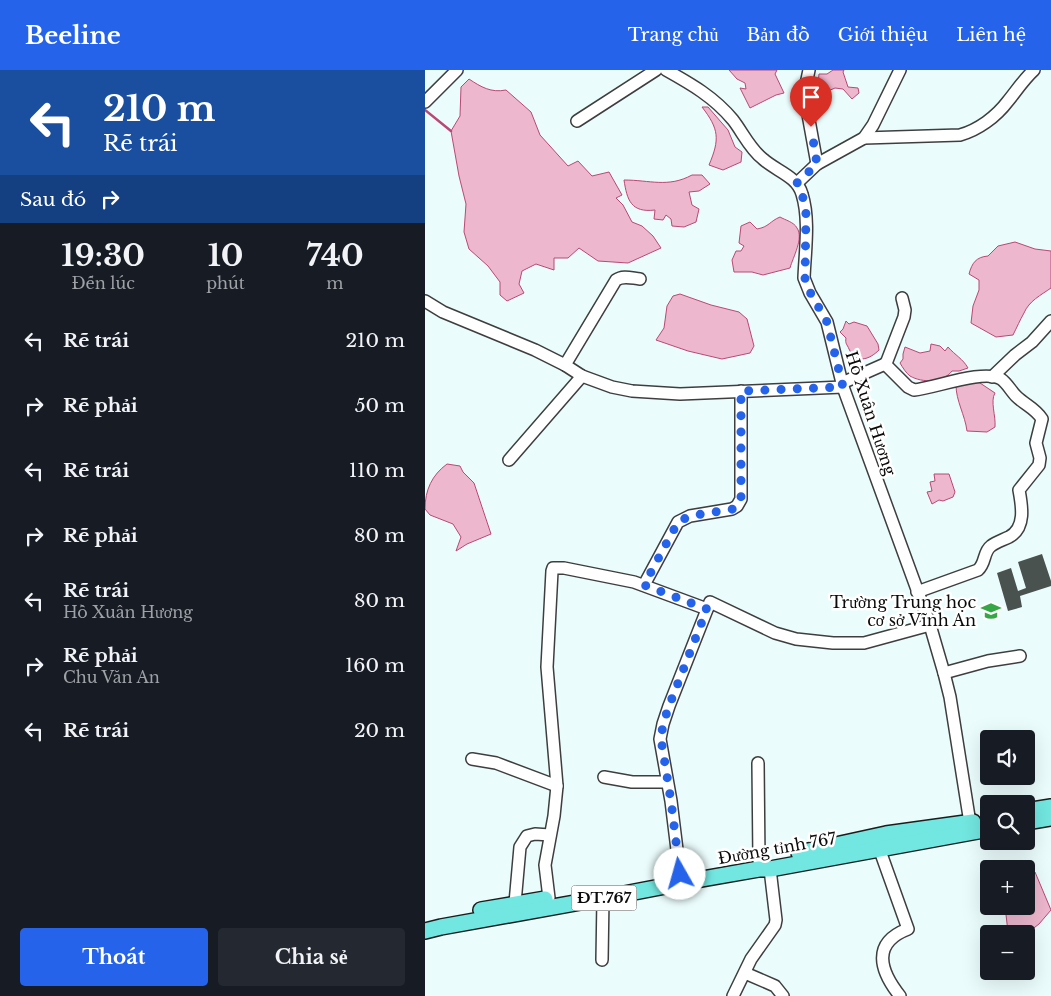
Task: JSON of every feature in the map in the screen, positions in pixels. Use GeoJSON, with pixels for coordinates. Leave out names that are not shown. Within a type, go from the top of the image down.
{"type":"FeatureCollection","features":[{"type":"Feature","properties":{"kind":"main road"},"geometry":{"type":"LineString","coordinates":[[1035,809],[1051,806]]}},
{"type":"Feature","properties":{"kind":"main road"},"geometry":{"type":"LineString","coordinates":[[1035,821],[1051,818]]}},
{"type":"Feature","properties":{"kind":"main road","name":"Đường tỉnh 767"},"geometry":{"type":"LineString","coordinates":[[425,921],[680,874],[765,865],[879,848],[971,827],[980,823]]}},
{"type":"Feature","properties":{"kind":"main road","name":"Đường tỉnh 767"},"geometry":{"type":"LineString","coordinates":[[793,860],[886,834],[971,827],[980,828]]}},
{"type":"Feature","properties":{"kind":"main road","name":"Đường tỉnh 767"},"geometry":{"type":"LineString","coordinates":[[425,931],[759,869],[765,865]]}},
{"type":"Feature","properties":{"kind":"street"},"geometry":{"type":"LineString","coordinates":[[425,102],[457,70]]}},
{"type":"Feature","properties":{"kind":"street"},"geometry":{"type":"LineString","coordinates":[[577,121],[656,70]]}},
{"type":"Feature","properties":{"kind":"street"},"geometry":{"type":"LineString","coordinates":[[666,70],[704,92],[719,104],[763,160],[797,183],[817,164],[865,138],[960,135],[973,131],[1008,102],[1027,76],[1034,70]]}},
{"type":"Feature","properties":{"kind":"street"},"geometry":{"type":"LineString","coordinates":[[809,70],[805,98],[817,164]]}},
{"type":"Feature","properties":{"kind":"street"},"geometry":{"type":"LineString","coordinates":[[865,138],[900,70]]}},
{"type":"Feature","properties":{"kind":"street","name":"Hồ Xuân Hương"},"geometry":{"type":"LineString","coordinates":[[797,183],[802,193],[806,214],[806,285],[827,322],[842,385],[930,625],[950,697],[971,827]]}},
{"type":"Feature","properties":{"kind":"street"},"geometry":{"type":"LineString","coordinates":[[565,365],[616,280],[620,277],[640,279]]}},
{"type":"Feature","properties":{"kind":"street"},"geometry":{"type":"LineString","coordinates":[[425,302],[443,312],[535,350],[582,376],[612,387],[632,391],[681,394],[842,385],[885,364],[891,354],[904,317],[905,310],[902,298]]}},
{"type":"Feature","properties":{"kind":"street"},"geometry":{"type":"LineString","coordinates":[[992,377],[1032,342],[1051,321]]}},
{"type":"Feature","properties":{"kind":"street"},"geometry":{"type":"LineString","coordinates":[[885,364],[908,387],[914,390],[974,377],[1001,379],[1015,395],[1033,408],[1042,419],[1036,443],[1040,458],[1039,465],[1019,490],[1023,509],[1018,530],[990,546],[982,566],[978,570],[917,592]]}},
{"type":"Feature","properties":{"kind":"street"},"geometry":{"type":"LineString","coordinates":[[509,460],[582,376]]}},
{"type":"Feature","properties":{"kind":"street"},"geometry":{"type":"LineString","coordinates":[[644,585],[678,522],[690,516],[733,509],[741,499],[741,391]]}},
{"type":"Feature","properties":{"kind":"street"},"geometry":{"type":"LineString","coordinates":[[1040,458],[1051,453]]}},
{"type":"Feature","properties":{"kind":"street"},"geometry":{"type":"LineString","coordinates":[[549,898],[545,864],[557,786],[547,667],[552,571],[556,566],[644,585],[707,609]]}},
{"type":"Feature","properties":{"kind":"street"},"geometry":{"type":"LineString","coordinates":[[680,874],[661,739],[663,724],[710,602],[775,633],[796,639],[839,644],[864,643],[930,625]]}},
{"type":"Feature","properties":{"kind":"street"},"geometry":{"type":"LineString","coordinates":[[944,673],[980,663],[1020,656]]}},
{"type":"Feature","properties":{"kind":"street"},"geometry":{"type":"LineString","coordinates":[[472,759],[496,763],[557,786]]}},
{"type":"Feature","properties":{"kind":"street"},"geometry":{"type":"LineString","coordinates":[[733,996],[751,959],[775,925],[776,920],[765,865],[758,763]]}},
{"type":"Feature","properties":{"kind":"street"},"geometry":{"type":"LineString","coordinates":[[604,777],[633,782],[667,782]]}},
{"type":"Feature","properties":{"kind":"street"},"geometry":{"type":"LineString","coordinates":[[515,903],[520,847],[527,836],[535,834],[550,835]]}},
{"type":"Feature","properties":{"kind":"street"},"geometry":{"type":"LineString","coordinates":[[879,848],[908,929],[894,935],[884,946],[885,973],[890,984],[900,996]]}},
{"type":"Feature","properties":{"kind":"street"},"geometry":{"type":"LineString","coordinates":[[602,960],[603,898]]}},
{"type":"Feature","properties":{"kind":"street"},"geometry":{"type":"LineString","coordinates":[[745,973],[775,986],[783,996]]}},
{"type":"Feature","properties":{"kind":"shaded area"},"geometry":{"type":"Polygon","coordinates":[[[729,70],[777,70],[775,74],[784,93],[750,108],[740,88],[746,89],[745,83],[737,79],[729,70]]]}},
{"type":"Feature","properties":{"kind":"shaded area"},"geometry":{"type":"Polygon","coordinates":[[[833,70],[844,70],[848,87],[858,88],[859,93],[852,99],[843,89],[835,88],[815,95],[819,74],[827,74],[833,70]]]}},
{"type":"Feature","properties":{"kind":"shaded area"},"geometry":{"type":"Polygon","coordinates":[[[469,79],[486,89],[506,90],[531,112],[540,135],[568,166],[578,161],[592,176],[609,172],[622,195],[616,198],[623,205],[632,222],[642,226],[653,236],[661,248],[628,263],[598,261],[579,248],[568,258],[554,258],[554,270],[536,264],[522,271],[519,284],[524,293],[507,301],[500,295],[500,282],[488,266],[469,249],[464,232],[466,204],[451,131],[460,116],[461,87],[469,79]]]}},
{"type":"Feature","properties":{"kind":"shaded area"},"geometry":{"type":"Polygon","coordinates":[[[702,107],[708,107],[728,130],[735,147],[742,152],[741,162],[723,170],[709,165],[715,148],[716,135],[712,122],[702,107]]]}},
{"type":"Feature","properties":{"kind":"shaded area"},"geometry":{"type":"Polygon","coordinates":[[[692,175],[702,175],[710,184],[699,191],[689,192],[692,205],[699,209],[696,222],[684,227],[672,226],[671,219],[666,215],[663,220],[654,219],[655,210],[635,207],[629,199],[624,180],[667,182],[692,175]]]}},
{"type":"Feature","properties":{"kind":"shaded area"},"geometry":{"type":"Polygon","coordinates":[[[780,217],[794,224],[799,232],[799,242],[790,268],[763,275],[752,272],[734,272],[732,260],[736,251],[741,251],[744,246],[739,243],[741,226],[750,222],[757,229],[780,217]]]}},
{"type":"Feature","properties":{"kind":"shaded area"},"geometry":{"type":"Polygon","coordinates":[[[1015,242],[1035,249],[1051,251],[1051,288],[1029,305],[1013,335],[996,337],[971,323],[973,306],[979,290],[979,280],[969,274],[973,264],[978,259],[988,256],[998,246],[1015,242]]]}},
{"type":"Feature","properties":{"kind":"shaded area"},"geometry":{"type":"Polygon","coordinates":[[[680,294],[739,312],[747,319],[754,346],[750,353],[722,359],[688,351],[656,340],[664,328],[667,306],[673,296],[680,294]]]}},
{"type":"Feature","properties":{"kind":"shaded area"},"geometry":{"type":"Polygon","coordinates":[[[846,321],[849,324],[854,322],[867,326],[878,344],[879,350],[867,358],[859,359],[855,357],[846,344],[846,338],[840,332],[846,321]]]}},
{"type":"Feature","properties":{"kind":"shaded area"},"geometry":{"type":"Polygon","coordinates":[[[931,344],[940,346],[945,351],[948,347],[968,368],[952,371],[943,378],[932,381],[920,380],[910,376],[900,363],[903,359],[905,347],[920,353],[930,351],[931,344]]]}},
{"type":"Feature","properties":{"kind":"shaded area"},"geometry":{"type":"Polygon","coordinates":[[[974,379],[995,393],[993,400],[995,427],[987,432],[967,431],[957,397],[956,385],[974,379]]]}},
{"type":"Feature","properties":{"kind":"shaded area"},"geometry":{"type":"Polygon","coordinates":[[[447,464],[460,466],[474,483],[491,534],[456,551],[461,537],[453,524],[430,515],[425,509],[430,483],[447,464]]]}},
{"type":"Feature","properties":{"kind":"shaded area"},"geometry":{"type":"Polygon","coordinates":[[[934,474],[949,474],[955,492],[953,497],[943,501],[939,500],[932,504],[927,492],[932,491],[930,482],[935,481],[934,474]]]}},
{"type":"Feature","properties":{"kind":"shaded area"},"geometry":{"type":"Polygon","coordinates":[[[1035,872],[1051,910],[1035,927],[1035,925],[1007,925],[1006,915],[1035,915],[1035,872]]]}},
{"type":"Feature","properties":{"kind":"building"},"geometry":{"type":"Polygon","coordinates":[[[1042,554],[1051,586],[1020,596],[1022,607],[1008,611],[997,573],[1011,568],[1018,591],[1026,588],[1018,562],[1042,554]]]}},
{"type":"Feature","properties":{"kind":"waterway"},"geometry":{"type":"LineString","coordinates":[[425,110],[451,131]]}},
{"type":"Feature","properties":{"kind":"place","name":"Trường Trung học cơ sở Vĩnh An"},"geometry":{"type":"Point","coordinates":[991,611]}},
{"type":"Feature","properties":{"kind":"route"},"geometry":{"type":"LineString","coordinates":[[680,874],[661,739],[663,724],[669,706],[707,609],[644,585],[678,522],[690,516],[733,509],[741,499],[741,391],[843,387],[827,322],[809,294],[805,278],[806,214],[802,193],[797,183],[817,164],[811,127]]}}]}
